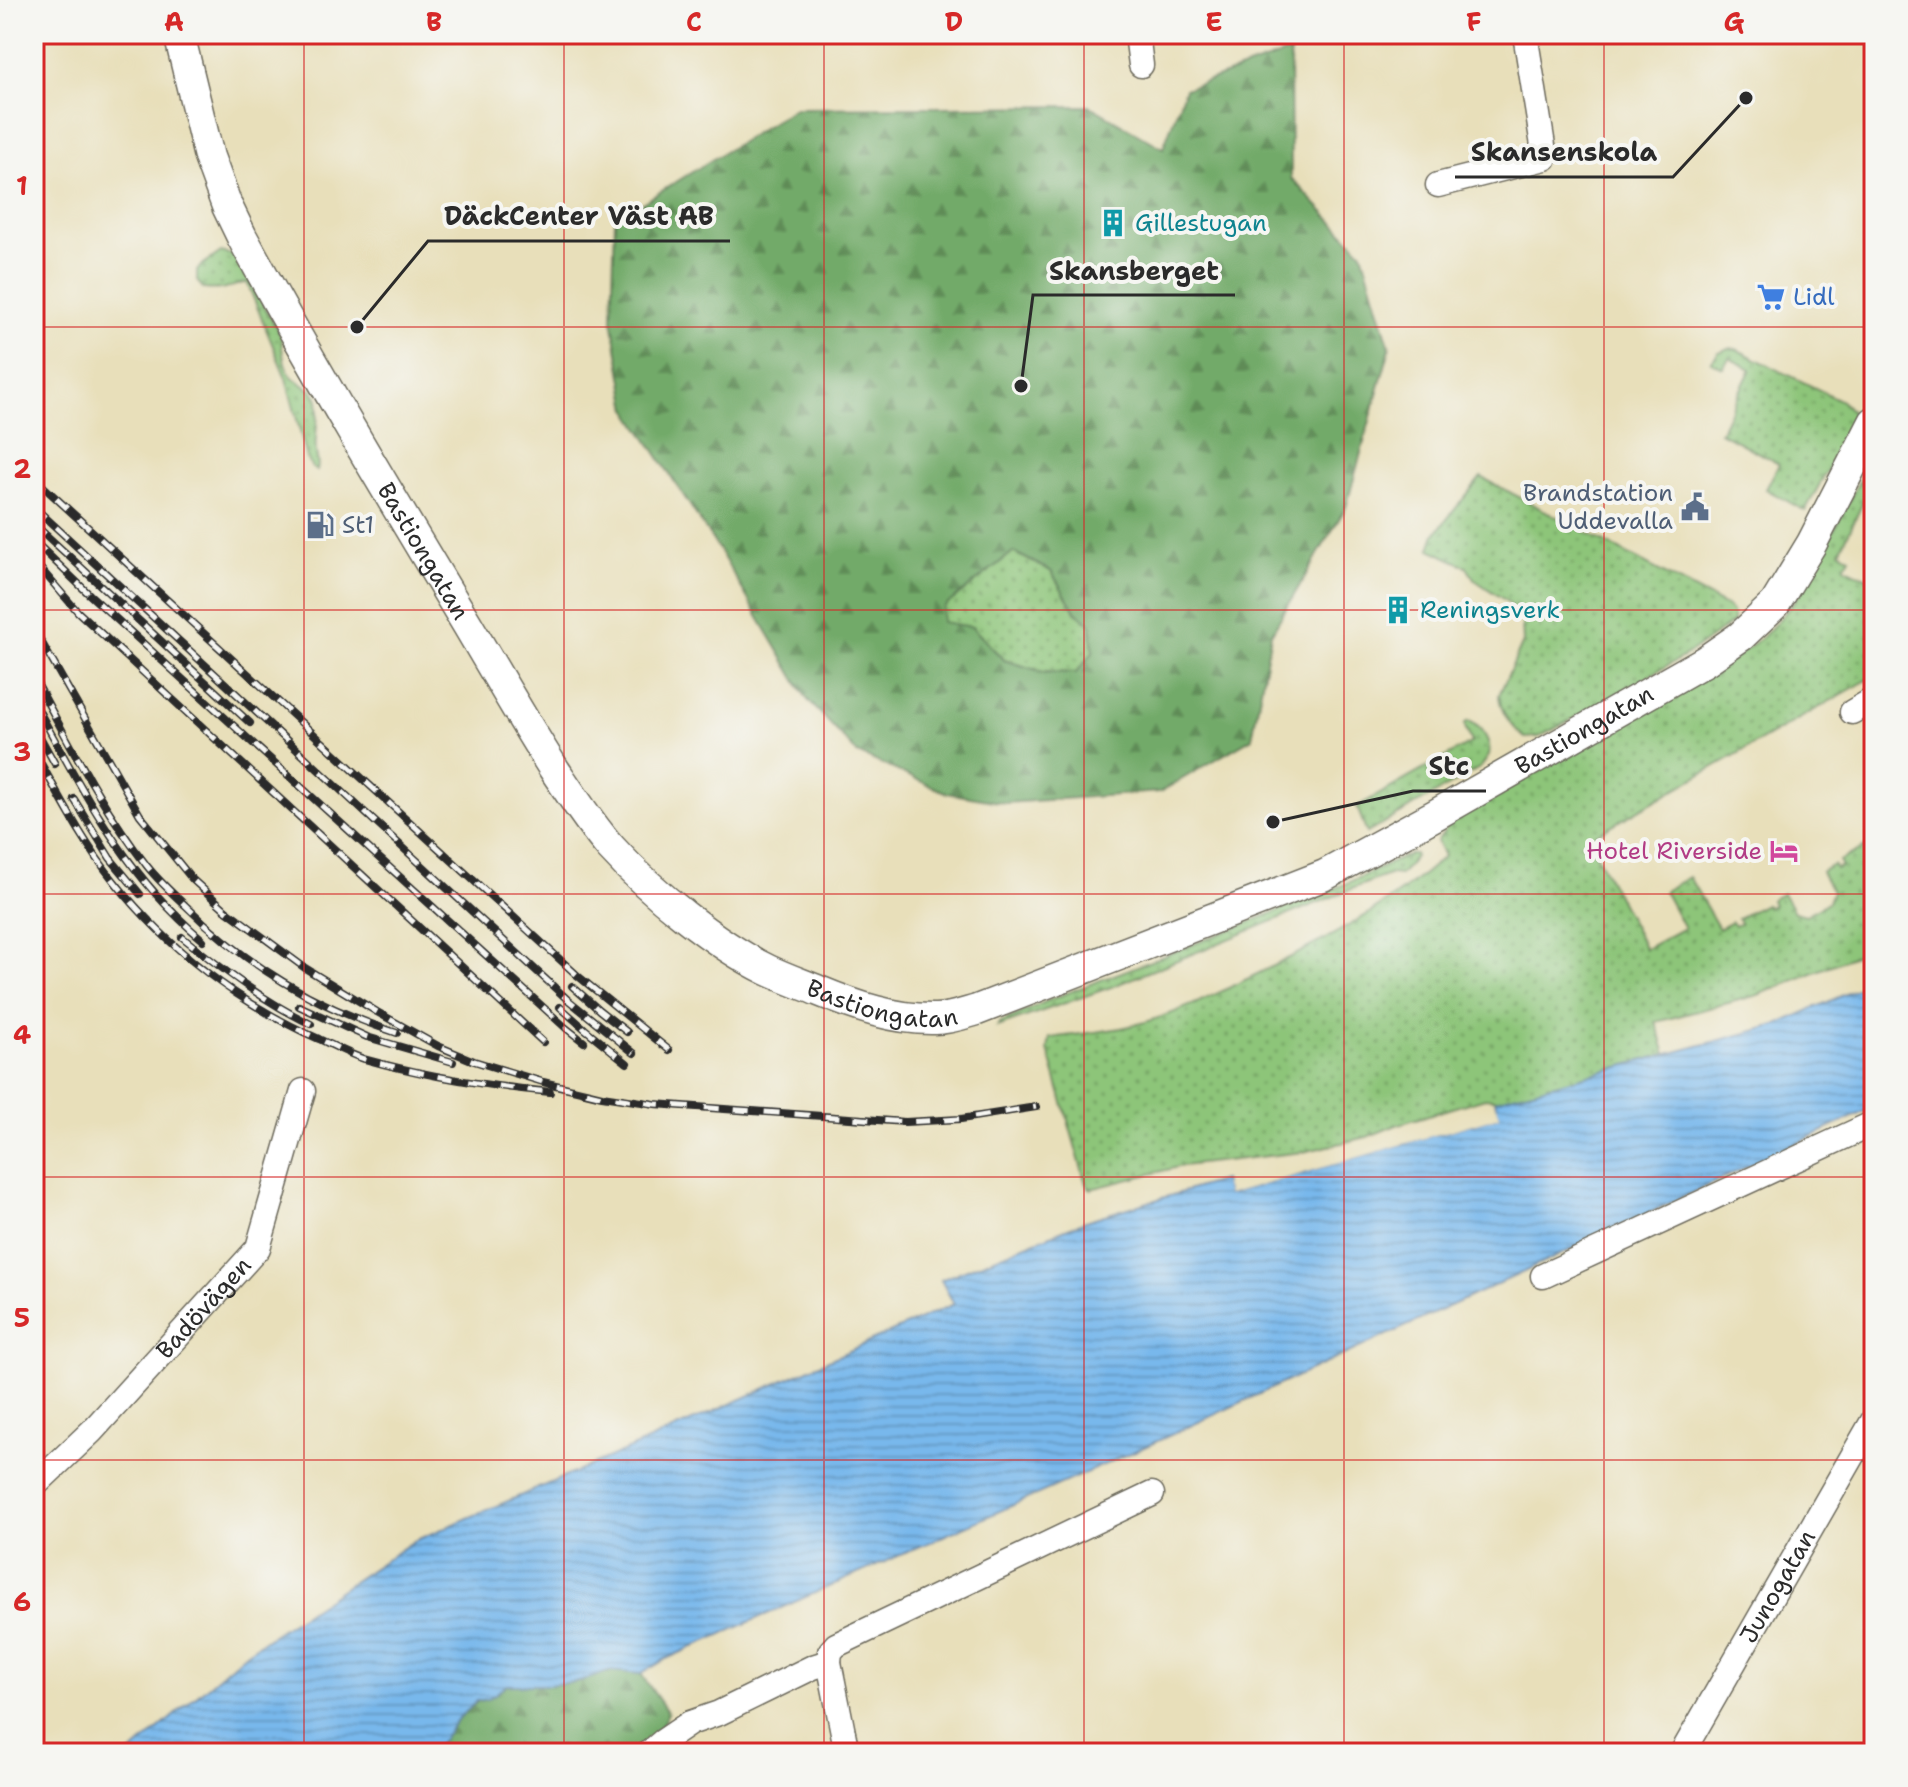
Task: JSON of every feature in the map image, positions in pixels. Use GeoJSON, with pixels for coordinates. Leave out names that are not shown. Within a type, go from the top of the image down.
{"type":"FeatureCollection","features":[{"type":"Feature","properties":{"kind":"main road","name":"Bastiongatan"},"geometry":{"type":"LineString","coordinates":[[179,34],[209,157],[242,237],[370,463],[504,688],[591,822],[611,848],[650,886],[717,938],[767,969],[839,1000],[894,1016],[938,1019],[977,1010],[1325,875],[1705,661],[1741,636],[1775,604],[1806,555],[1874,422]]}},
{"type":"Feature","properties":{"kind":"main road","name":"Bastiongatan"},"geometry":{"type":"LineString","coordinates":[[186,34],[189,77]]}},
{"type":"Feature","properties":{"kind":"street"},"geometry":{"type":"LineString","coordinates":[[1137,34],[1141,65]]}},
{"type":"Feature","properties":{"kind":"street"},"geometry":{"type":"LineString","coordinates":[[1438,185],[1545,158],[1525,34]]}},
{"type":"Feature","properties":{"kind":"street"},"geometry":{"type":"LineString","coordinates":[[1852,712],[1874,699]]}},
{"type":"Feature","properties":{"kind":"street","name":"Badövägen"},"geometry":{"type":"LineString","coordinates":[[34,1486],[92,1431],[258,1248],[303,1091]]}},
{"type":"Feature","properties":{"kind":"street"},"geometry":{"type":"LineString","coordinates":[[1543,1276],[1874,1123]]}},
{"type":"Feature","properties":{"kind":"street","name":"Junogatan"},"geometry":{"type":"LineString","coordinates":[[1682,1753],[1874,1419]]}},
{"type":"Feature","properties":{"kind":"street"},"geometry":{"type":"LineString","coordinates":[[847,1753],[829,1662],[830,1652],[836,1645],[1152,1494]]}},
{"type":"Feature","properties":{"kind":"street"},"geometry":{"type":"LineString","coordinates":[[649,1753],[690,1723],[719,1713],[829,1662]]}},
{"type":"Feature","properties":{"kind":"green space"},"geometry":{"type":"Polygon","coordinates":[[[1290,52],[1291,178],[1362,252],[1390,348],[1346,507],[1271,634],[1252,738],[1160,792],[1005,803],[947,793],[857,753],[807,699],[719,550],[628,410],[612,319],[615,220],[795,108],[1090,106],[1163,148],[1185,89],[1290,52]],[[1013,552],[944,607],[942,622],[972,627],[1004,660],[1043,672],[1076,673],[1093,653],[1091,624],[1075,611],[1051,571],[1013,552]]]}},
{"type":"Feature","properties":{"kind":"green space"},"geometry":{"type":"Polygon","coordinates":[[[221,252],[236,256],[281,336],[284,360],[290,374],[310,389],[318,400],[317,471],[307,458],[286,378],[247,282],[226,288],[204,289],[197,281],[197,271],[201,266],[221,252]]]}},
{"type":"Feature","properties":{"kind":"green space"},"geometry":{"type":"Polygon","coordinates":[[[1729,348],[1840,400],[1853,414],[1855,420],[1805,511],[1766,489],[1779,464],[1720,432],[1751,369],[1729,358],[1723,368],[1711,362],[1719,352],[1729,348]]]}},
{"type":"Feature","properties":{"kind":"green space"},"geometry":{"type":"Polygon","coordinates":[[[1874,452],[1874,479],[1840,551],[1850,557],[1844,567],[1874,581],[1874,676],[1588,839],[1645,949],[1684,928],[1664,891],[1689,877],[1719,929],[1732,922],[1735,926],[1740,923],[1738,918],[1765,904],[1767,908],[1773,905],[1771,900],[1783,893],[1794,912],[1806,915],[1828,902],[1832,891],[1821,872],[1833,865],[1836,869],[1842,866],[1839,861],[1867,846],[1869,850],[1874,848],[1874,945],[1758,995],[1656,1022],[1666,1054],[1500,1100],[1485,1098],[1367,1137],[1303,1152],[1182,1166],[1091,1189],[1086,1184],[1048,1050],[1050,1038],[1124,1027],[1165,1016],[1278,964],[1328,937],[1400,892],[1444,856],[1437,841],[1451,822],[1737,656],[1765,635],[1792,605],[1874,452]]]}},
{"type":"Feature","properties":{"kind":"green space"},"geometry":{"type":"Polygon","coordinates":[[[1481,477],[1728,607],[1733,614],[1733,622],[1688,654],[1556,728],[1539,737],[1525,738],[1508,719],[1499,695],[1523,642],[1522,622],[1509,603],[1475,580],[1466,566],[1430,549],[1435,534],[1481,477]]]}},
{"type":"Feature","properties":{"kind":"green space"},"geometry":{"type":"Polygon","coordinates":[[[1013,552],[1051,571],[1075,611],[1091,624],[1093,653],[1076,673],[1043,672],[1004,660],[972,627],[942,623],[943,607],[1013,552]]]}},
{"type":"Feature","properties":{"kind":"green space"},"geometry":{"type":"Polygon","coordinates":[[[1469,721],[1481,730],[1489,744],[1489,755],[1481,767],[1367,833],[1357,807],[1472,742],[1465,727],[1469,721]]]}},
{"type":"Feature","properties":{"kind":"green space"},"geometry":{"type":"Polygon","coordinates":[[[1410,854],[1415,857],[1400,875],[1391,874],[1359,886],[1111,987],[997,1027],[999,1023],[1054,998],[1341,886],[1410,854]]]}},
{"type":"Feature","properties":{"kind":"green space"},"geometry":{"type":"Polygon","coordinates":[[[612,1670],[641,1674],[668,1713],[659,1731],[680,1753],[432,1753],[466,1711],[507,1685],[582,1681],[612,1670]]]}},
{"type":"Feature","properties":{"kind":"water"},"geometry":{"type":"Polygon","coordinates":[[[1874,981],[1874,1107],[1153,1443],[666,1659],[641,1674],[610,1671],[582,1681],[507,1685],[488,1699],[477,1701],[457,1720],[432,1753],[131,1753],[247,1652],[414,1541],[623,1452],[954,1304],[941,1280],[950,1276],[1088,1220],[1223,1180],[1228,1195],[1499,1116],[1495,1100],[1777,1025],[1874,981]]]}},
{"type":"Feature","properties":{"kind":"pier"},"geometry":{"type":"Polygon","coordinates":[[[1497,1106],[1500,1116],[1228,1195],[1225,1186],[1228,1184],[1230,1191],[1495,1113],[1493,1107],[1497,1106]]]}},
{"type":"Feature","properties":{"kind":"railway"},"geometry":{"type":"LineString","coordinates":[[34,478],[578,976],[669,1050]]}},
{"type":"Feature","properties":{"kind":"railway"},"geometry":{"type":"LineString","coordinates":[[34,507],[567,999],[634,1053]]}},
{"type":"Feature","properties":{"kind":"railway"},"geometry":{"type":"LineString","coordinates":[[34,524],[250,723]]}},
{"type":"Feature","properties":{"kind":"railway"},"geometry":{"type":"LineString","coordinates":[[34,541],[584,1042]]}},
{"type":"Feature","properties":{"kind":"railway"},"geometry":{"type":"LineString","coordinates":[[34,561],[78,612],[543,1042]]}},
{"type":"Feature","properties":{"kind":"railway"},"geometry":{"type":"LineString","coordinates":[[34,629],[140,815],[193,880],[226,910],[305,968],[438,1046],[474,1061],[543,1082],[655,1104],[905,1122],[961,1119],[1036,1107]]}},
{"type":"Feature","properties":{"kind":"railway"},"geometry":{"type":"LineString","coordinates":[[34,678],[115,821],[147,866],[170,891],[233,947],[283,982],[338,1010],[397,1033]]}},
{"type":"Feature","properties":{"kind":"railway"},"geometry":{"type":"LineString","coordinates":[[34,702],[107,830],[150,887],[203,940]]}},
{"type":"Feature","properties":{"kind":"railway"},"geometry":{"type":"LineString","coordinates":[[34,726],[55,764]]}},
{"type":"Feature","properties":{"kind":"railway"},"geometry":{"type":"LineString","coordinates":[[34,751],[81,834],[114,881],[182,952],[233,992],[289,1025],[364,1059],[456,1080],[550,1092]]}},
{"type":"Feature","properties":{"kind":"railway"},"geometry":{"type":"LineString","coordinates":[[74,799],[110,858],[140,894]]}},
{"type":"Feature","properties":{"kind":"railway"},"geometry":{"type":"LineString","coordinates":[[182,937],[228,973],[311,1024]]}},
{"type":"Feature","properties":{"kind":"railway"},"geometry":{"type":"LineString","coordinates":[[572,986],[627,1032]]}},
{"type":"Feature","properties":{"kind":"railway"},"geometry":{"type":"LineString","coordinates":[[299,1006],[367,1037],[453,1062]]}},
{"type":"Feature","properties":{"kind":"railway"},"geometry":{"type":"LineString","coordinates":[[560,1007],[627,1063]]}},
{"type":"Feature","properties":{"kind":"place","name":"Skansenskola"},"geometry":{"type":"Point","coordinates":[1746,98]}},
{"type":"Feature","properties":{"kind":"place","name":"Gillestugan"},"geometry":{"type":"Point","coordinates":[1113,223]}},
{"type":"Feature","properties":{"kind":"place","name":"Lidl"},"geometry":{"type":"Point","coordinates":[1771,297]}},
{"type":"Feature","properties":{"kind":"place","name":"DäckCenter Väst AB"},"geometry":{"type":"Point","coordinates":[357,327]}},
{"type":"Feature","properties":{"kind":"place","name":"Skansberget"},"geometry":{"type":"Point","coordinates":[1021,386]}},
{"type":"Feature","properties":{"kind":"place","name":"Brandstation Uddevalla"},"geometry":{"type":"Point","coordinates":[1695,507]}},
{"type":"Feature","properties":{"kind":"place","name":"St1"},"geometry":{"type":"Point","coordinates":[320,525]}},
{"type":"Feature","properties":{"kind":"place","name":"Reningsverk"},"geometry":{"type":"Point","coordinates":[1398,610]}},
{"type":"Feature","properties":{"kind":"place","name":"Stc"},"geometry":{"type":"Point","coordinates":[1273,822]}},
{"type":"Feature","properties":{"kind":"place","name":"Hotel Riverside"},"geometry":{"type":"Point","coordinates":[1784,851]}}]}
